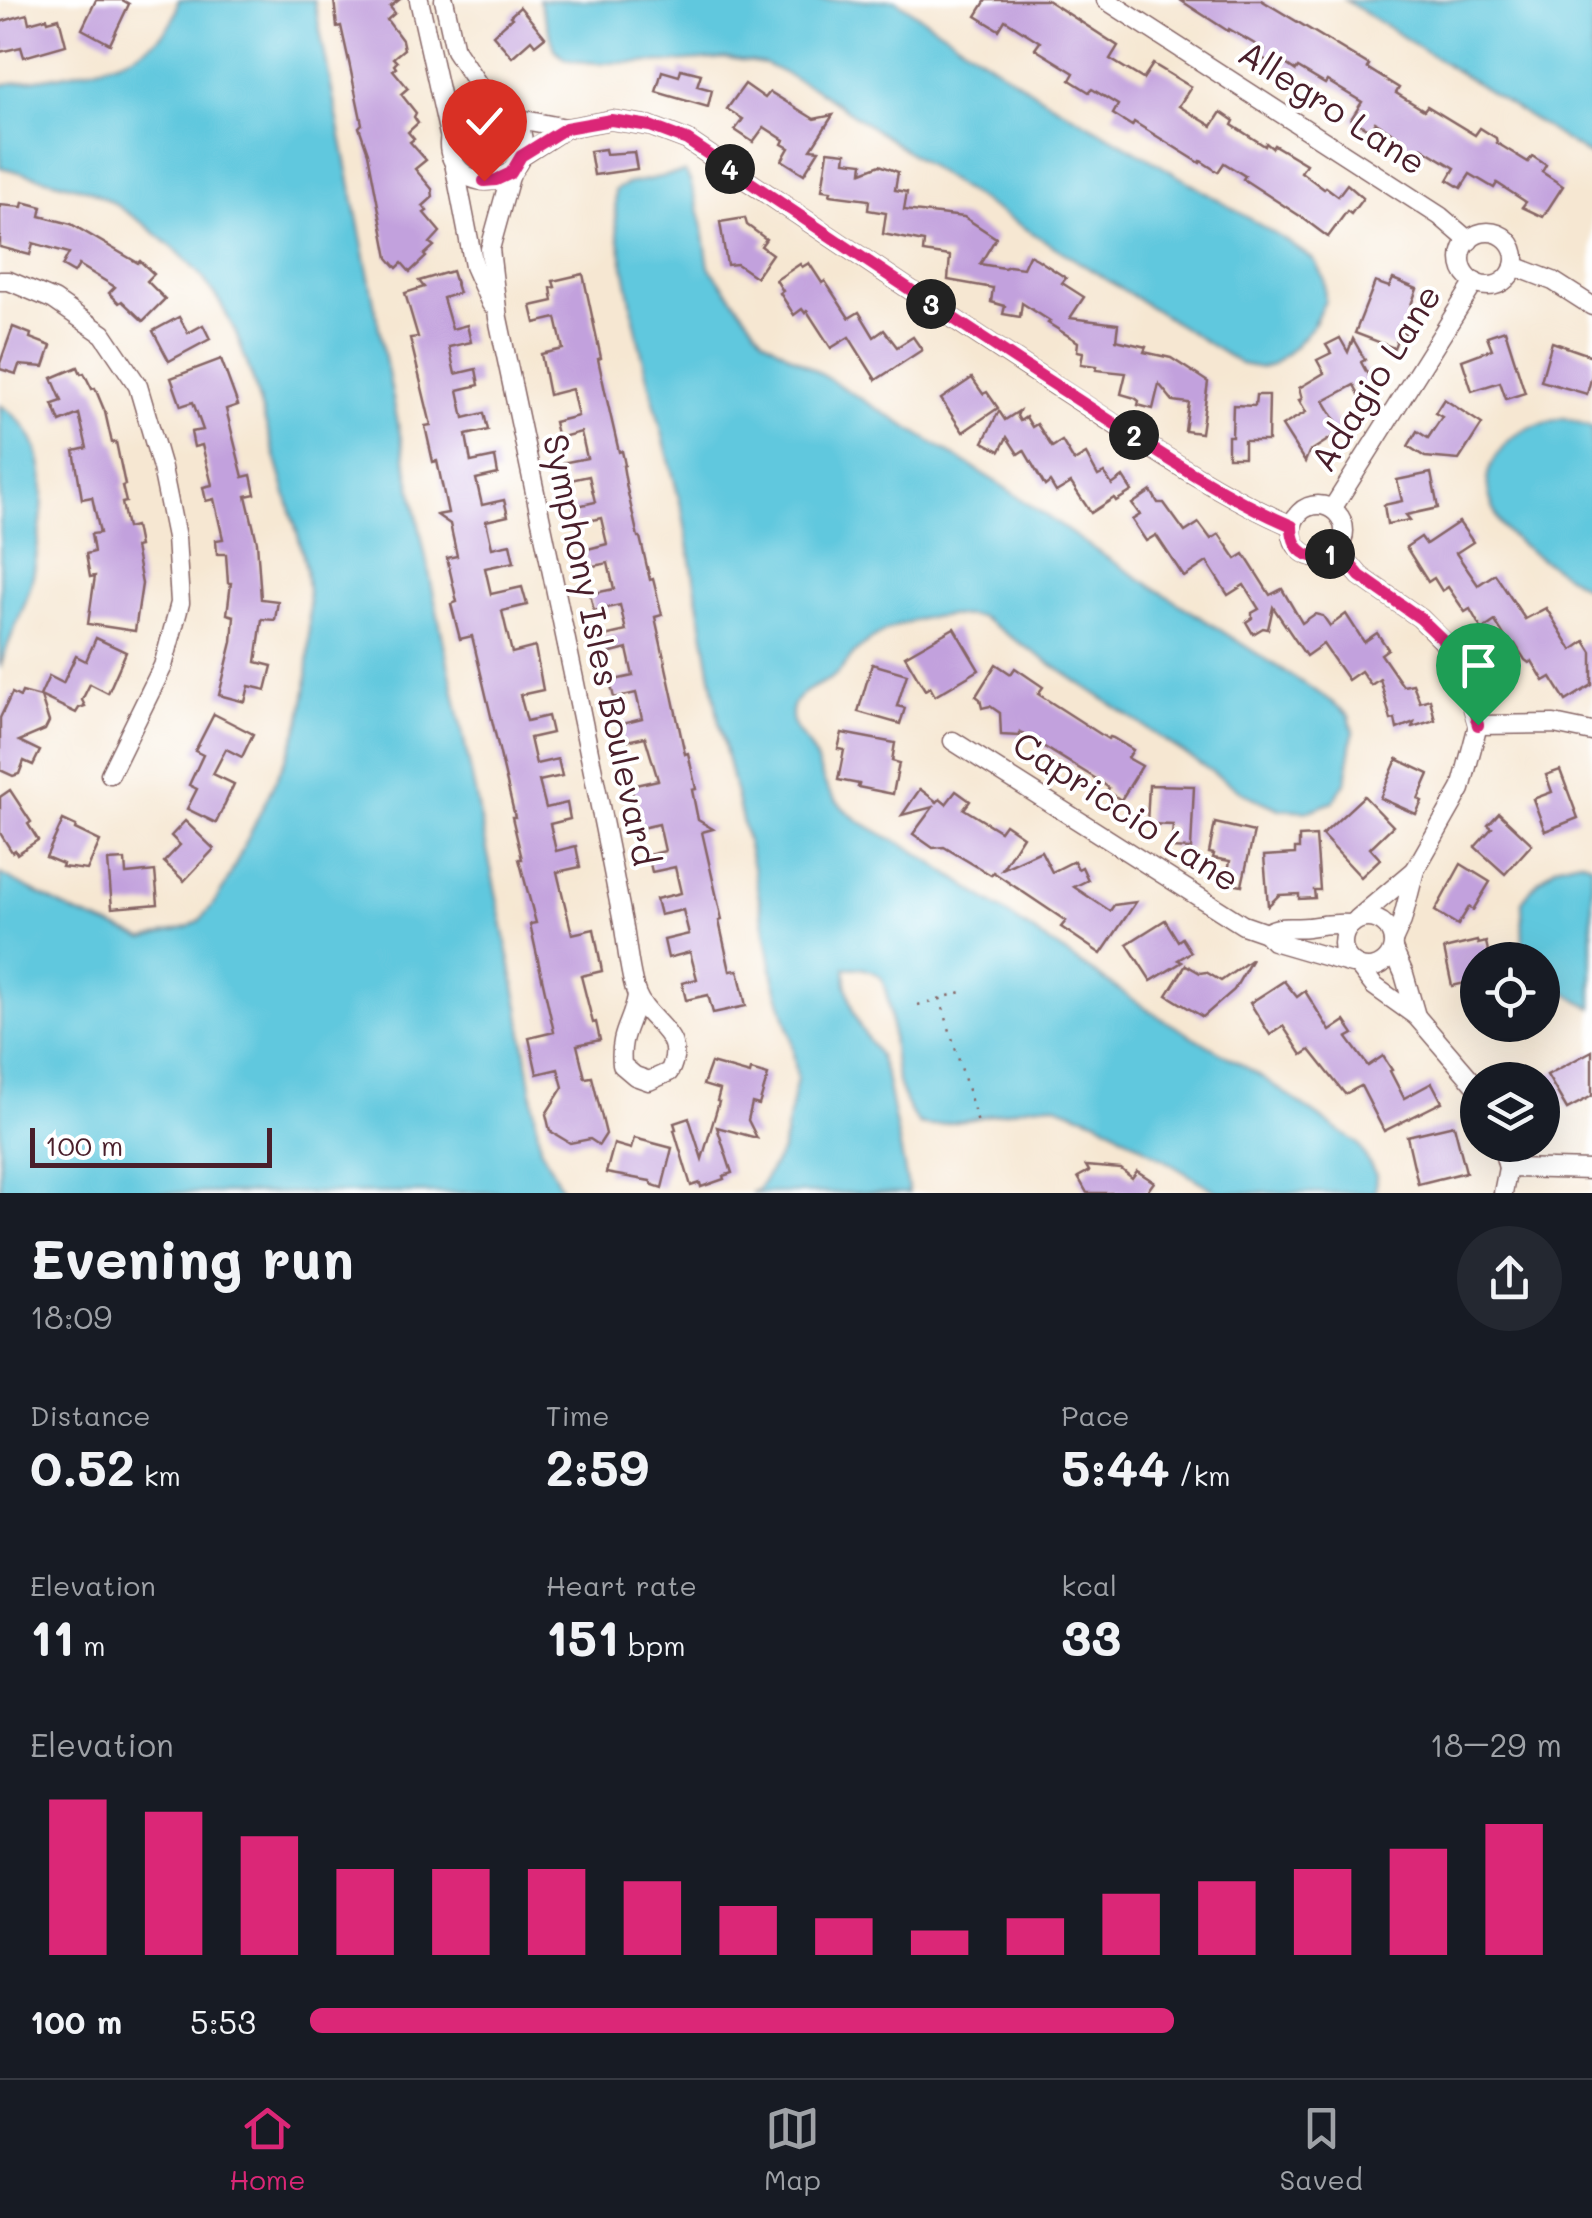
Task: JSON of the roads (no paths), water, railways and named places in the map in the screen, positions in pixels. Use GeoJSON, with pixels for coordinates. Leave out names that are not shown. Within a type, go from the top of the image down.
{"type":"FeatureCollection","features":[{"type":"Feature","properties":{"kind":"street","name":"Symphony Isles Boulevard"},"geometry":{"type":"LineString","coordinates":[[419,0],[474,266],[498,318]]}},
{"type":"Feature","properties":{"kind":"street"},"geometry":{"type":"LineString","coordinates":[[444,0],[455,50],[493,107],[514,118],[566,128],[611,120],[650,126],[687,140],[1116,425],[1254,510],[1292,526]]}},
{"type":"Feature","properties":{"kind":"street","name":"Allegro Lane"},"geometry":{"type":"LineString","coordinates":[[1106,0],[1440,216],[1469,241]]}},
{"type":"Feature","properties":{"kind":"street"},"geometry":{"type":"LineString","coordinates":[[450,138],[453,127],[470,110],[493,107]]}},
{"type":"Feature","properties":{"kind":"street","name":"Symphony Isles Boulevard"},"geometry":{"type":"LineString","coordinates":[[514,118],[523,136],[490,249],[498,318],[589,746],[637,996]]}},
{"type":"Feature","properties":{"kind":"street"},"geometry":{"type":"LineString","coordinates":[[454,163],[462,172],[484,181],[496,180],[566,128]]}},
{"type":"Feature","properties":{"kind":"street"},"geometry":{"type":"LineString","coordinates":[[1487,232],[1502,236],[1512,248],[1514,266],[1510,275],[1496,286],[1486,286],[1475,282],[1463,267],[1463,251],[1469,241],[1487,232]]}},
{"type":"Feature","properties":{"kind":"street"},"geometry":{"type":"LineString","coordinates":[[1514,266],[1553,281],[1592,306]]}},
{"type":"Feature","properties":{"kind":"street"},"geometry":{"type":"LineString","coordinates":[[0,281],[54,300],[102,334],[138,386],[162,468],[176,537],[180,603],[163,666],[110,774]]}},
{"type":"Feature","properties":{"kind":"street","name":"Adagio Lane"},"geometry":{"type":"LineString","coordinates":[[1332,508],[1475,282]]}},
{"type":"Feature","properties":{"kind":"street"},"geometry":{"type":"LineString","coordinates":[[1306,508],[1332,508],[1344,533],[1337,549],[1322,557],[1304,553],[1294,542],[1295,518],[1306,508]]}},
{"type":"Feature","properties":{"kind":"street"},"geometry":{"type":"LineString","coordinates":[[1337,549],[1360,576],[1420,618],[1443,640],[1465,680],[1478,725],[1461,790],[1414,870],[1390,957],[1376,968],[1356,966]]}},
{"type":"Feature","properties":{"kind":"street"},"geometry":{"type":"LineString","coordinates":[[1478,725],[1554,724],[1592,732]]}},
{"type":"Feature","properties":{"kind":"street","name":"Capriccio Lane"},"geometry":{"type":"LineString","coordinates":[[953,741],[1243,925],[1266,933],[1272,941],[1356,966]]}},
{"type":"Feature","properties":{"kind":"street"},"geometry":{"type":"LineString","coordinates":[[1414,870],[1353,922],[1344,933],[1343,950],[1374,986],[1416,1016],[1460,1067]]}},
{"type":"Feature","properties":{"kind":"street"},"geometry":{"type":"LineString","coordinates":[[1353,922],[1371,918],[1386,926],[1416,1016]]}},
{"type":"Feature","properties":{"kind":"street","name":"Capriccio Lane"},"geometry":{"type":"LineString","coordinates":[[1266,933],[1276,926],[1353,922]]}},
{"type":"Feature","properties":{"kind":"street"},"geometry":{"type":"LineString","coordinates":[[1503,1193],[1506,1162]]}},
{"type":"Feature","properties":{"kind":"street"},"geometry":{"type":"LineString","coordinates":[[1508,1168],[1592,1170]]}},
{"type":"Feature","properties":{"kind":"water"},"geometry":{"type":"Polygon","coordinates":[[[178,0],[314,0],[519,1007],[540,1147],[564,1193],[0,1193],[0,874],[76,913],[144,939],[200,920],[225,886],[291,748],[306,691],[306,568],[253,380],[221,304],[178,252],[112,202],[89,190],[0,167],[0,85],[78,72],[133,55],[155,41],[171,23],[178,0]]]}},
{"type":"Feature","properties":{"kind":"water"},"geometry":{"type":"Polygon","coordinates":[[[539,0],[895,0],[1044,99],[1314,260],[1324,279],[1325,301],[1311,328],[1272,365],[1261,368],[1241,364],[958,186],[814,88],[765,64],[728,58],[597,63],[564,58],[555,49],[539,0]]]}},
{"type":"Feature","properties":{"kind":"water"},"geometry":{"type":"Polygon","coordinates":[[[1345,0],[1592,0],[1592,157],[1345,0]]]}},
{"type":"Feature","properties":{"kind":"water"},"geometry":{"type":"Polygon","coordinates":[[[685,172],[702,223],[709,267],[764,339],[1001,485],[1349,716],[1353,732],[1346,781],[1333,802],[1309,811],[1280,809],[1245,794],[981,617],[948,616],[901,624],[872,639],[837,674],[800,696],[792,716],[796,730],[814,754],[826,786],[845,810],[910,848],[1159,1017],[1256,1073],[1358,1144],[1376,1175],[1375,1193],[1219,1193],[1098,1120],[1053,1104],[930,1126],[919,1124],[907,1105],[895,1069],[890,1015],[881,977],[854,967],[845,968],[846,983],[853,1011],[886,1076],[909,1193],[751,1193],[758,1190],[782,1151],[797,1078],[719,722],[683,514],[638,338],[616,225],[615,190],[685,172]]]}},
{"type":"Feature","properties":{"kind":"water"},"geometry":{"type":"Polygon","coordinates":[[[0,405],[17,418],[37,449],[43,506],[33,578],[0,669],[0,405]]]}},
{"type":"Feature","properties":{"kind":"water"},"geometry":{"type":"Polygon","coordinates":[[[1564,418],[1592,427],[1592,592],[1508,533],[1497,517],[1488,491],[1491,465],[1511,438],[1526,429],[1564,418]]]}},
{"type":"Feature","properties":{"kind":"water"},"geometry":{"type":"Polygon","coordinates":[[[1579,860],[1592,864],[1592,1008],[1560,987],[1560,942],[1523,942],[1522,902],[1556,866],[1579,860]]]}}]}
